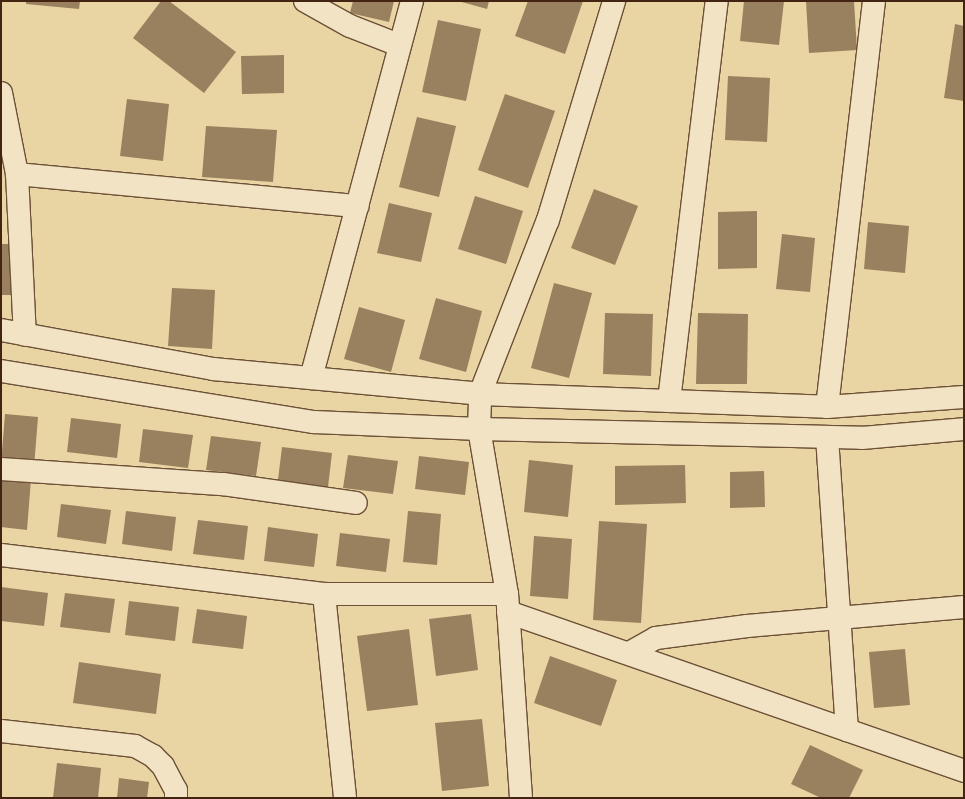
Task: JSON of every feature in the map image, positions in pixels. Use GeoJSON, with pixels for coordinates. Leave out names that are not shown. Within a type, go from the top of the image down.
{"type":"FeatureCollection","features":[{"type":"Feature","properties":{"kind":"street"},"geometry":{"type":"LineString","coordinates":[[305,1],[350,26],[399,45]]}},
{"type":"Feature","properties":{"kind":"street"},"geometry":{"type":"LineString","coordinates":[[311,378],[412,1]]}},
{"type":"Feature","properties":{"kind":"street"},"geometry":{"type":"LineString","coordinates":[[522,798],[507,603],[479,430],[480,394],[548,220],[614,1]]}},
{"type":"Feature","properties":{"kind":"street"},"geometry":{"type":"LineString","coordinates":[[670,401],[717,1]]}},
{"type":"Feature","properties":{"kind":"street"},"geometry":{"type":"LineString","coordinates":[[847,730],[827,437],[827,407],[874,1]]}},
{"type":"Feature","properties":{"kind":"street"},"geometry":{"type":"LineString","coordinates":[[1,93],[17,174],[25,335]]}},
{"type":"Feature","properties":{"kind":"street"},"geometry":{"type":"LineString","coordinates":[[17,174],[357,206]]}},
{"type":"Feature","properties":{"kind":"street"},"geometry":{"type":"LineString","coordinates":[[1,330],[213,369],[480,394],[827,407],[964,397]]}},
{"type":"Feature","properties":{"kind":"street"},"geometry":{"type":"LineString","coordinates":[[1,371],[314,422],[479,430],[862,438],[964,429]]}},
{"type":"Feature","properties":{"kind":"street"},"geometry":{"type":"LineString","coordinates":[[1,469],[223,484],[356,503]]}},
{"type":"Feature","properties":{"kind":"street"},"geometry":{"type":"LineString","coordinates":[[1,555],[324,594],[507,603],[629,653],[964,771]]}},
{"type":"Feature","properties":{"kind":"street"},"geometry":{"type":"LineString","coordinates":[[324,594],[345,798]]}},
{"type":"Feature","properties":{"kind":"street"},"geometry":{"type":"LineString","coordinates":[[629,653],[656,638],[840,618],[964,607]]}},
{"type":"Feature","properties":{"kind":"street"},"geometry":{"type":"LineString","coordinates":[[1,731],[135,746],[153,756],[163,766],[176,790],[176,798]]}},
{"type":"Feature","properties":{"kind":"building"},"geometry":{"type":"Polygon","coordinates":[[[26,1],[80,1],[79,9],[26,4],[26,1]]]}},
{"type":"Feature","properties":{"kind":"building"},"geometry":{"type":"Polygon","coordinates":[[[161,1],[169,1],[236,52],[204,93],[133,38],[161,1]]]}},
{"type":"Feature","properties":{"kind":"building"},"geometry":{"type":"Polygon","coordinates":[[[353,1],[394,1],[389,22],[350,13],[353,1]]]}},
{"type":"Feature","properties":{"kind":"building"},"geometry":{"type":"Polygon","coordinates":[[[458,1],[489,1],[487,9],[458,1]]]}},
{"type":"Feature","properties":{"kind":"building"},"geometry":{"type":"Polygon","coordinates":[[[528,1],[583,1],[565,54],[515,36],[528,1]]]}},
{"type":"Feature","properties":{"kind":"building"},"geometry":{"type":"Polygon","coordinates":[[[744,1],[784,1],[779,45],[740,41],[744,1]]]}},
{"type":"Feature","properties":{"kind":"building"},"geometry":{"type":"Polygon","coordinates":[[[806,1],[854,1],[857,50],[809,53],[806,1]]]}},
{"type":"Feature","properties":{"kind":"building"},"geometry":{"type":"Polygon","coordinates":[[[438,20],[481,29],[466,101],[422,92],[438,20]]]}},
{"type":"Feature","properties":{"kind":"building"},"geometry":{"type":"Polygon","coordinates":[[[955,24],[964,26],[964,101],[944,98],[955,24]]]}},
{"type":"Feature","properties":{"kind":"building"},"geometry":{"type":"Polygon","coordinates":[[[284,55],[284,93],[242,94],[241,56],[284,55]]]}},
{"type":"Feature","properties":{"kind":"building"},"geometry":{"type":"Polygon","coordinates":[[[728,76],[770,78],[767,142],[725,140],[728,76]]]}},
{"type":"Feature","properties":{"kind":"building"},"geometry":{"type":"Polygon","coordinates":[[[505,94],[555,111],[528,188],[478,170],[505,94]]]}},
{"type":"Feature","properties":{"kind":"building"},"geometry":{"type":"Polygon","coordinates":[[[127,99],[169,104],[163,161],[120,156],[127,99]]]}},
{"type":"Feature","properties":{"kind":"building"},"geometry":{"type":"Polygon","coordinates":[[[417,117],[456,126],[439,197],[399,187],[417,117]]]}},
{"type":"Feature","properties":{"kind":"building"},"geometry":{"type":"Polygon","coordinates":[[[206,126],[277,130],[273,182],[202,177],[206,126]]]}},
{"type":"Feature","properties":{"kind":"building"},"geometry":{"type":"Polygon","coordinates":[[[594,189],[638,206],[615,265],[571,248],[594,189]]]}},
{"type":"Feature","properties":{"kind":"building"},"geometry":{"type":"Polygon","coordinates":[[[475,196],[523,211],[506,264],[458,249],[475,196]]]}},
{"type":"Feature","properties":{"kind":"building"},"geometry":{"type":"Polygon","coordinates":[[[389,203],[432,213],[421,262],[377,253],[389,203]]]}},
{"type":"Feature","properties":{"kind":"building"},"geometry":{"type":"Polygon","coordinates":[[[757,211],[757,268],[718,269],[718,212],[757,211]]]}},
{"type":"Feature","properties":{"kind":"building"},"geometry":{"type":"Polygon","coordinates":[[[868,222],[909,226],[905,273],[864,269],[868,222]]]}},
{"type":"Feature","properties":{"kind":"building"},"geometry":{"type":"Polygon","coordinates":[[[782,234],[815,238],[810,292],[776,289],[782,234]]]}},
{"type":"Feature","properties":{"kind":"building"},"geometry":{"type":"Polygon","coordinates":[[[1,244],[10,244],[11,295],[1,295],[1,244]]]}},
{"type":"Feature","properties":{"kind":"building"},"geometry":{"type":"Polygon","coordinates":[[[554,283],[592,293],[569,378],[531,368],[554,283]]]}},
{"type":"Feature","properties":{"kind":"building"},"geometry":{"type":"Polygon","coordinates":[[[172,288],[215,290],[212,349],[168,346],[172,288]]]}},
{"type":"Feature","properties":{"kind":"building"},"geometry":{"type":"Polygon","coordinates":[[[436,298],[482,311],[466,372],[419,359],[436,298]]]}},
{"type":"Feature","properties":{"kind":"building"},"geometry":{"type":"Polygon","coordinates":[[[359,307],[405,320],[391,372],[344,359],[359,307]]]}},
{"type":"Feature","properties":{"kind":"building"},"geometry":{"type":"Polygon","coordinates":[[[605,313],[653,314],[651,376],[603,374],[605,313]]]}},
{"type":"Feature","properties":{"kind":"building"},"geometry":{"type":"Polygon","coordinates":[[[698,313],[748,314],[747,384],[696,384],[698,313]]]}},
{"type":"Feature","properties":{"kind":"building"},"geometry":{"type":"Polygon","coordinates":[[[5,414],[38,417],[34,467],[1,464],[5,414]]]}},
{"type":"Feature","properties":{"kind":"building"},"geometry":{"type":"Polygon","coordinates":[[[71,418],[121,424],[117,458],[67,452],[71,418]]]}},
{"type":"Feature","properties":{"kind":"building"},"geometry":{"type":"Polygon","coordinates":[[[143,429],[193,435],[188,468],[139,462],[143,429]]]}},
{"type":"Feature","properties":{"kind":"building"},"geometry":{"type":"Polygon","coordinates":[[[211,436],[261,442],[256,476],[206,470],[211,436]]]}},
{"type":"Feature","properties":{"kind":"building"},"geometry":{"type":"Polygon","coordinates":[[[282,447],[332,453],[328,487],[278,480],[282,447]]]}},
{"type":"Feature","properties":{"kind":"building"},"geometry":{"type":"Polygon","coordinates":[[[348,455],[398,461],[393,494],[343,488],[348,455]]]}},
{"type":"Feature","properties":{"kind":"building"},"geometry":{"type":"Polygon","coordinates":[[[419,456],[469,462],[465,495],[415,489],[419,456]]]}},
{"type":"Feature","properties":{"kind":"building"},"geometry":{"type":"Polygon","coordinates":[[[529,460],[573,465],[568,517],[524,512],[529,460]]]}},
{"type":"Feature","properties":{"kind":"building"},"geometry":{"type":"Polygon","coordinates":[[[685,465],[686,503],[615,505],[615,466],[685,465]]]}},
{"type":"Feature","properties":{"kind":"building"},"geometry":{"type":"Polygon","coordinates":[[[764,471],[765,507],[730,508],[730,472],[764,471]]]}},
{"type":"Feature","properties":{"kind":"building"},"geometry":{"type":"Polygon","coordinates":[[[1,477],[31,479],[27,530],[1,527],[1,477]]]}},
{"type":"Feature","properties":{"kind":"building"},"geometry":{"type":"Polygon","coordinates":[[[61,504],[111,510],[106,544],[57,537],[61,504]]]}},
{"type":"Feature","properties":{"kind":"building"},"geometry":{"type":"Polygon","coordinates":[[[126,511],[176,517],[172,551],[122,544],[126,511]]]}},
{"type":"Feature","properties":{"kind":"building"},"geometry":{"type":"Polygon","coordinates":[[[408,511],[441,514],[437,565],[403,562],[408,511]]]}},
{"type":"Feature","properties":{"kind":"building"},"geometry":{"type":"Polygon","coordinates":[[[198,520],[248,526],[244,560],[193,554],[198,520]]]}},
{"type":"Feature","properties":{"kind":"building"},"geometry":{"type":"Polygon","coordinates":[[[599,521],[647,524],[641,623],[593,620],[599,521]]]}},
{"type":"Feature","properties":{"kind":"building"},"geometry":{"type":"Polygon","coordinates":[[[268,527],[318,534],[314,567],[264,561],[268,527]]]}},
{"type":"Feature","properties":{"kind":"building"},"geometry":{"type":"Polygon","coordinates":[[[340,533],[390,539],[386,572],[336,566],[340,533]]]}},
{"type":"Feature","properties":{"kind":"building"},"geometry":{"type":"Polygon","coordinates":[[[534,536],[572,539],[568,599],[530,596],[534,536]]]}},
{"type":"Feature","properties":{"kind":"building"},"geometry":{"type":"Polygon","coordinates":[[[1,587],[48,593],[44,626],[1,621],[1,587]]]}},
{"type":"Feature","properties":{"kind":"building"},"geometry":{"type":"Polygon","coordinates":[[[65,593],[115,599],[110,633],[60,627],[65,593]]]}},
{"type":"Feature","properties":{"kind":"building"},"geometry":{"type":"Polygon","coordinates":[[[129,601],[179,607],[175,641],[125,635],[129,601]]]}},
{"type":"Feature","properties":{"kind":"building"},"geometry":{"type":"Polygon","coordinates":[[[197,609],[247,616],[243,649],[192,643],[197,609]]]}},
{"type":"Feature","properties":{"kind":"building"},"geometry":{"type":"Polygon","coordinates":[[[471,614],[478,670],[436,676],[429,619],[471,614]]]}},
{"type":"Feature","properties":{"kind":"building"},"geometry":{"type":"Polygon","coordinates":[[[409,629],[418,705],[367,711],[357,636],[409,629]]]}},
{"type":"Feature","properties":{"kind":"building"},"geometry":{"type":"Polygon","coordinates":[[[905,649],[910,705],[874,708],[869,652],[905,649]]]}},
{"type":"Feature","properties":{"kind":"building"},"geometry":{"type":"Polygon","coordinates":[[[550,656],[617,680],[601,726],[534,703],[550,656]]]}},
{"type":"Feature","properties":{"kind":"building"},"geometry":{"type":"Polygon","coordinates":[[[79,662],[161,674],[156,714],[73,703],[79,662]]]}},
{"type":"Feature","properties":{"kind":"building"},"geometry":{"type":"Polygon","coordinates":[[[482,719],[489,786],[442,791],[435,723],[482,719]]]}},
{"type":"Feature","properties":{"kind":"building"},"geometry":{"type":"Polygon","coordinates":[[[810,745],[863,770],[849,798],[821,798],[791,784],[810,745]]]}},
{"type":"Feature","properties":{"kind":"building"},"geometry":{"type":"Polygon","coordinates":[[[57,763],[101,768],[98,798],[53,798],[57,763]]]}},
{"type":"Feature","properties":{"kind":"building"},"geometry":{"type":"Polygon","coordinates":[[[119,778],[149,782],[147,798],[117,798],[119,778]]]}}]}
